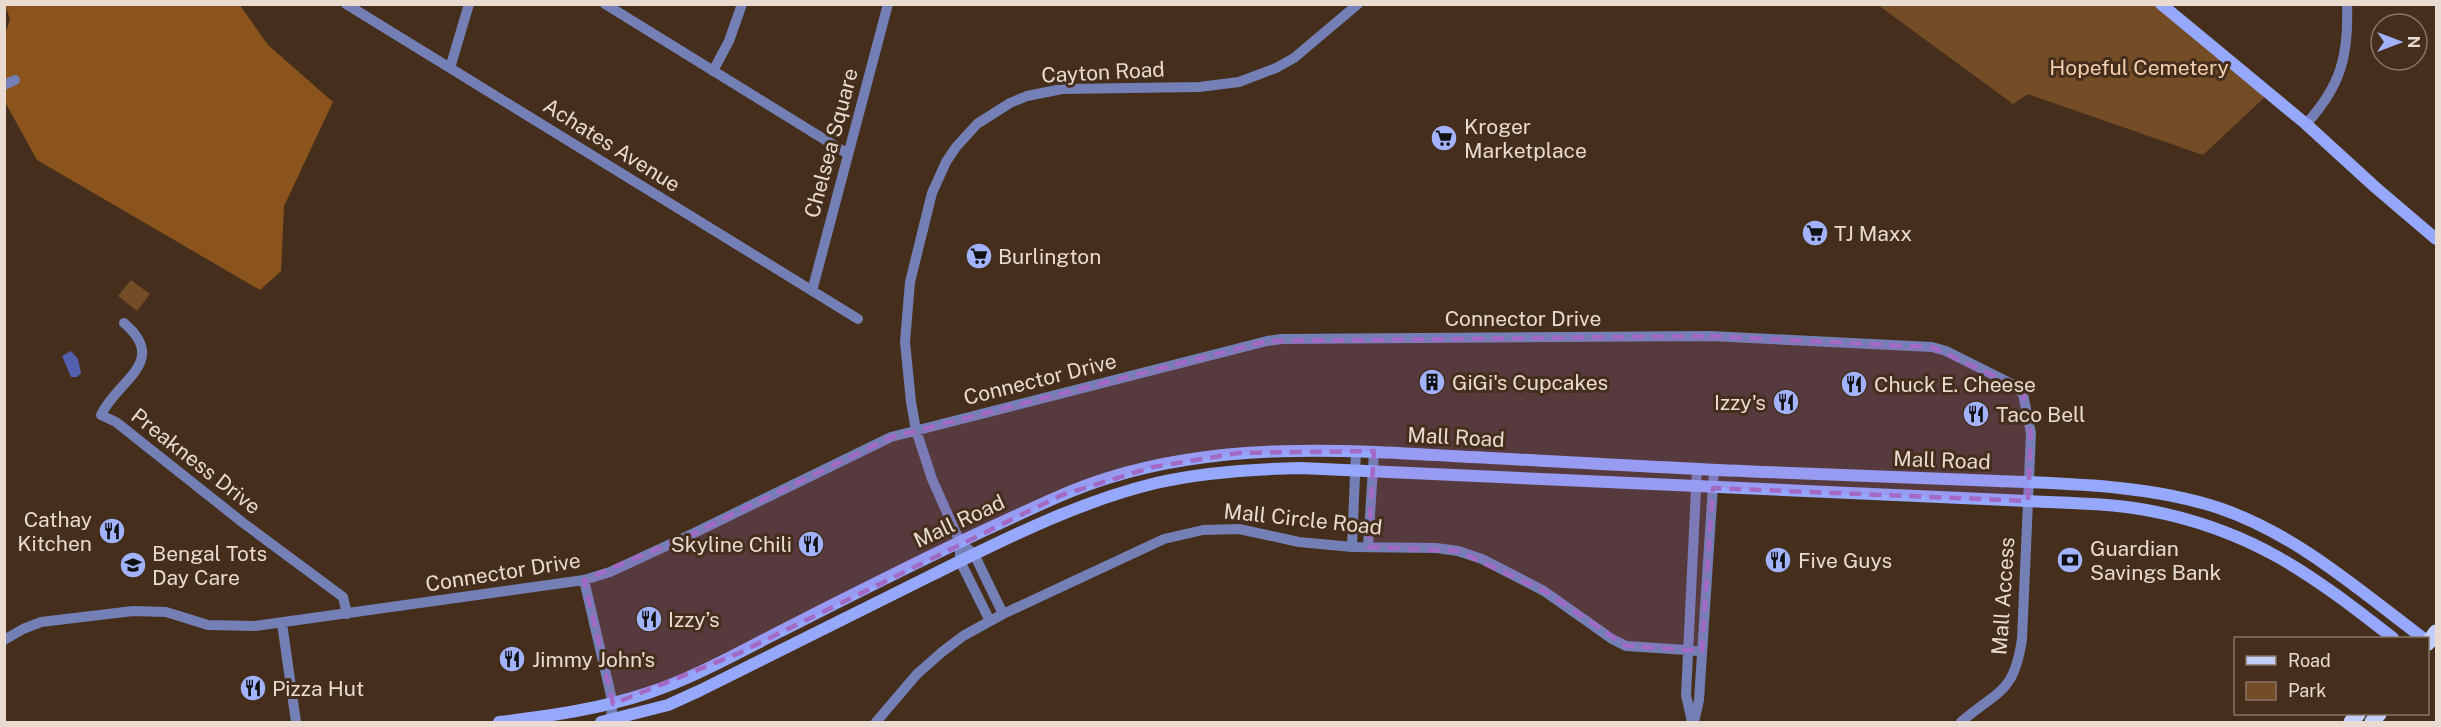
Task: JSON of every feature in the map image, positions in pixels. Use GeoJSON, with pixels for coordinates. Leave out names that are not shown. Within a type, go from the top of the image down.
{"type":"FeatureCollection","features":[{"type":"Feature","properties":{"kind":"main road"},"geometry":{"type":"LineString","coordinates":[[2161,4],[2306,124],[2436,239]]}},
{"type":"Feature","properties":{"kind":"main road","name":"Mall Road"},"geometry":{"type":"LineString","coordinates":[[499,723],[576,712],[613,704],[654,691],[737,654],[960,542],[1062,495],[1109,478],[1154,467],[1239,453],[1291,450],[1356,451],[1714,470],[2028,482],[2138,490],[2184,498],[2222,509],[2263,526],[2331,568],[2420,637]]}},
{"type":"Feature","properties":{"kind":"main road","name":"Mall Road"},"geometry":{"type":"LineString","coordinates":[[607,722],[624,720],[668,705],[699,691],[974,554],[1058,516],[1106,498],[1155,484],[1243,469],[1355,470],[2028,501],[2143,510],[2219,528],[2264,548],[2337,595],[2390,637]]}},
{"type":"Feature","properties":{"kind":"street","name":"Achates Avenue"},"geometry":{"type":"LineString","coordinates":[[346,4],[858,320]]}},
{"type":"Feature","properties":{"kind":"street"},"geometry":{"type":"LineString","coordinates":[[450,68],[469,4]]}},
{"type":"Feature","properties":{"kind":"street"},"geometry":{"type":"LineString","coordinates":[[605,4],[848,154]]}},
{"type":"Feature","properties":{"kind":"street"},"geometry":{"type":"LineString","coordinates":[[713,71],[729,41],[742,4]]}},
{"type":"Feature","properties":{"kind":"street","name":"Chelsea Square"},"geometry":{"type":"LineString","coordinates":[[812,291],[888,4]]}},
{"type":"Feature","properties":{"kind":"street","name":"Cayton Road"},"geometry":{"type":"LineString","coordinates":[[960,542],[932,479],[916,430],[906,360],[910,282],[932,193],[945,162],[966,135],[992,113],[1010,103],[1044,92],[1076,88],[1199,87],[1229,84],[1258,76],[1302,52],[1358,4]]}},
{"type":"Feature","properties":{"kind":"street"},"geometry":{"type":"LineString","coordinates":[[2306,124],[2326,100],[2344,60],[2348,41],[2347,4]]}},
{"type":"Feature","properties":{"kind":"street"},"geometry":{"type":"LineString","coordinates":[[4,85],[15,80]]}},
{"type":"Feature","properties":{"kind":"street","name":"Preakness Drive"},"geometry":{"type":"LineString","coordinates":[[124,323],[141,342],[142,354],[135,374],[107,402],[101,415],[116,422],[242,522],[343,597],[347,614]]}},
{"type":"Feature","properties":{"kind":"street","name":"Connector Drive"},"geometry":{"type":"LineString","coordinates":[[4,640],[41,622],[133,611],[166,612],[208,625],[255,626],[584,580],[610,572],[692,534],[882,440],[1282,339],[1710,336],[1932,347],[1946,351],[2012,384],[2023,394],[2031,433],[2028,482]]}},
{"type":"Feature","properties":{"kind":"street"},"geometry":{"type":"LineString","coordinates":[[1352,547],[1356,451]]}},
{"type":"Feature","properties":{"kind":"street"},"geometry":{"type":"LineString","coordinates":[[1368,548],[1374,452]]}},
{"type":"Feature","properties":{"kind":"street"},"geometry":{"type":"LineString","coordinates":[[1693,723],[1686,695],[1697,469]]}},
{"type":"Feature","properties":{"kind":"street"},"geometry":{"type":"LineString","coordinates":[[1693,723],[1699,700],[1714,470]]}},
{"type":"Feature","properties":{"kind":"street","name":"Mall Access"},"geometry":{"type":"LineString","coordinates":[[1961,723],[1999,693],[2011,681],[2017,668],[2022,639],[2028,482]]}},
{"type":"Feature","properties":{"kind":"street","name":"Mall Circle Road"},"geometry":{"type":"LineString","coordinates":[[876,723],[901,691],[942,651],[990,621],[1164,539],[1183,533],[1239,529],[1299,542],[1368,548],[1436,548],[1458,551],[1482,559],[1544,591],[1612,639],[1626,646],[1702,651]]}},
{"type":"Feature","properties":{"kind":"street"},"geometry":{"type":"LineString","coordinates":[[960,542],[974,554],[1003,614]]}},
{"type":"Feature","properties":{"kind":"street"},"geometry":{"type":"LineString","coordinates":[[960,542],[960,561],[990,621]]}},
{"type":"Feature","properties":{"kind":"street"},"geometry":{"type":"LineString","coordinates":[[584,580],[613,704],[624,720]]}},
{"type":"Feature","properties":{"kind":"street"},"geometry":{"type":"LineString","coordinates":[[282,623],[296,723]]}},
{"type":"Feature","properties":{"kind":"street"},"geometry":{"type":"LineString","coordinates":[[607,722],[613,704]]}},
{"type":"Feature","properties":{"kind":"highlighted area"},"geometry":{"type":"Polygon","coordinates":[[[1710,336],[1932,347],[2012,384],[2023,394],[2031,433],[2028,501],[1713,488],[1702,651],[1626,646],[1544,591],[1458,551],[1368,547],[1374,451],[1239,453],[1153,467],[1062,495],[737,654],[613,704],[584,580],[692,534],[891,437],[1267,341],[1710,336]]]}},
{"type":"Feature","properties":{"kind":"green space","name":"Hopeful Cemetery"},"geometry":{"type":"Polygon","coordinates":[[[1878,5],[2161,5],[2268,94],[2203,155],[2028,94],[2013,104],[1878,5]]]}},
{"type":"Feature","properties":{"kind":"green space"},"geometry":{"type":"Polygon","coordinates":[[[131,280],[150,294],[137,311],[118,296],[131,280]]]}},
{"type":"Feature","properties":{"kind":"shaded area"},"geometry":{"type":"Polygon","coordinates":[[[239,4],[268,45],[333,102],[284,206],[281,271],[260,290],[37,160],[5,102],[4,38],[10,19],[5,5],[239,4]]]}},
{"type":"Feature","properties":{"kind":"water"},"geometry":{"type":"Polygon","coordinates":[[[71,351],[78,359],[81,373],[77,377],[71,377],[62,356],[71,351]]]}},
{"type":"Feature","properties":{"kind":"place","name":"Kroger Marketplace"},"geometry":{"type":"Point","coordinates":[1444,138]}},
{"type":"Feature","properties":{"kind":"place","name":"TJ Maxx"},"geometry":{"type":"Point","coordinates":[1815,233]}},
{"type":"Feature","properties":{"kind":"place","name":"Burlington"},"geometry":{"type":"Point","coordinates":[979,256]}},
{"type":"Feature","properties":{"kind":"place","name":"GiGi's Cupcakes"},"geometry":{"type":"Point","coordinates":[1432,382]}},
{"type":"Feature","properties":{"kind":"place","name":"Chuck E. Cheese"},"geometry":{"type":"Point","coordinates":[1854,384]}},
{"type":"Feature","properties":{"kind":"place","name":"Izzy's"},"geometry":{"type":"Point","coordinates":[1786,402]}},
{"type":"Feature","properties":{"kind":"place","name":"Taco Bell"},"geometry":{"type":"Point","coordinates":[1976,414]}},
{"type":"Feature","properties":{"kind":"place","name":"Cathay Kitchen"},"geometry":{"type":"Point","coordinates":[112,531]}},
{"type":"Feature","properties":{"kind":"place","name":"Skyline Chili"},"geometry":{"type":"Point","coordinates":[811,544]}},
{"type":"Feature","properties":{"kind":"place","name":"Five Guys"},"geometry":{"type":"Point","coordinates":[1778,560]}},
{"type":"Feature","properties":{"kind":"place","name":"Guardian Savings Bank"},"geometry":{"type":"Point","coordinates":[2070,560]}},
{"type":"Feature","properties":{"kind":"place","name":"Bengal Tots Day Care"},"geometry":{"type":"Point","coordinates":[133,565]}},
{"type":"Feature","properties":{"kind":"place","name":"Izzy’s"},"geometry":{"type":"Point","coordinates":[649,619]}},
{"type":"Feature","properties":{"kind":"place","name":"Jimmy John's"},"geometry":{"type":"Point","coordinates":[512,659]}},
{"type":"Feature","properties":{"kind":"place","name":"Pizza Hut"},"geometry":{"type":"Point","coordinates":[253,688]}}]}
